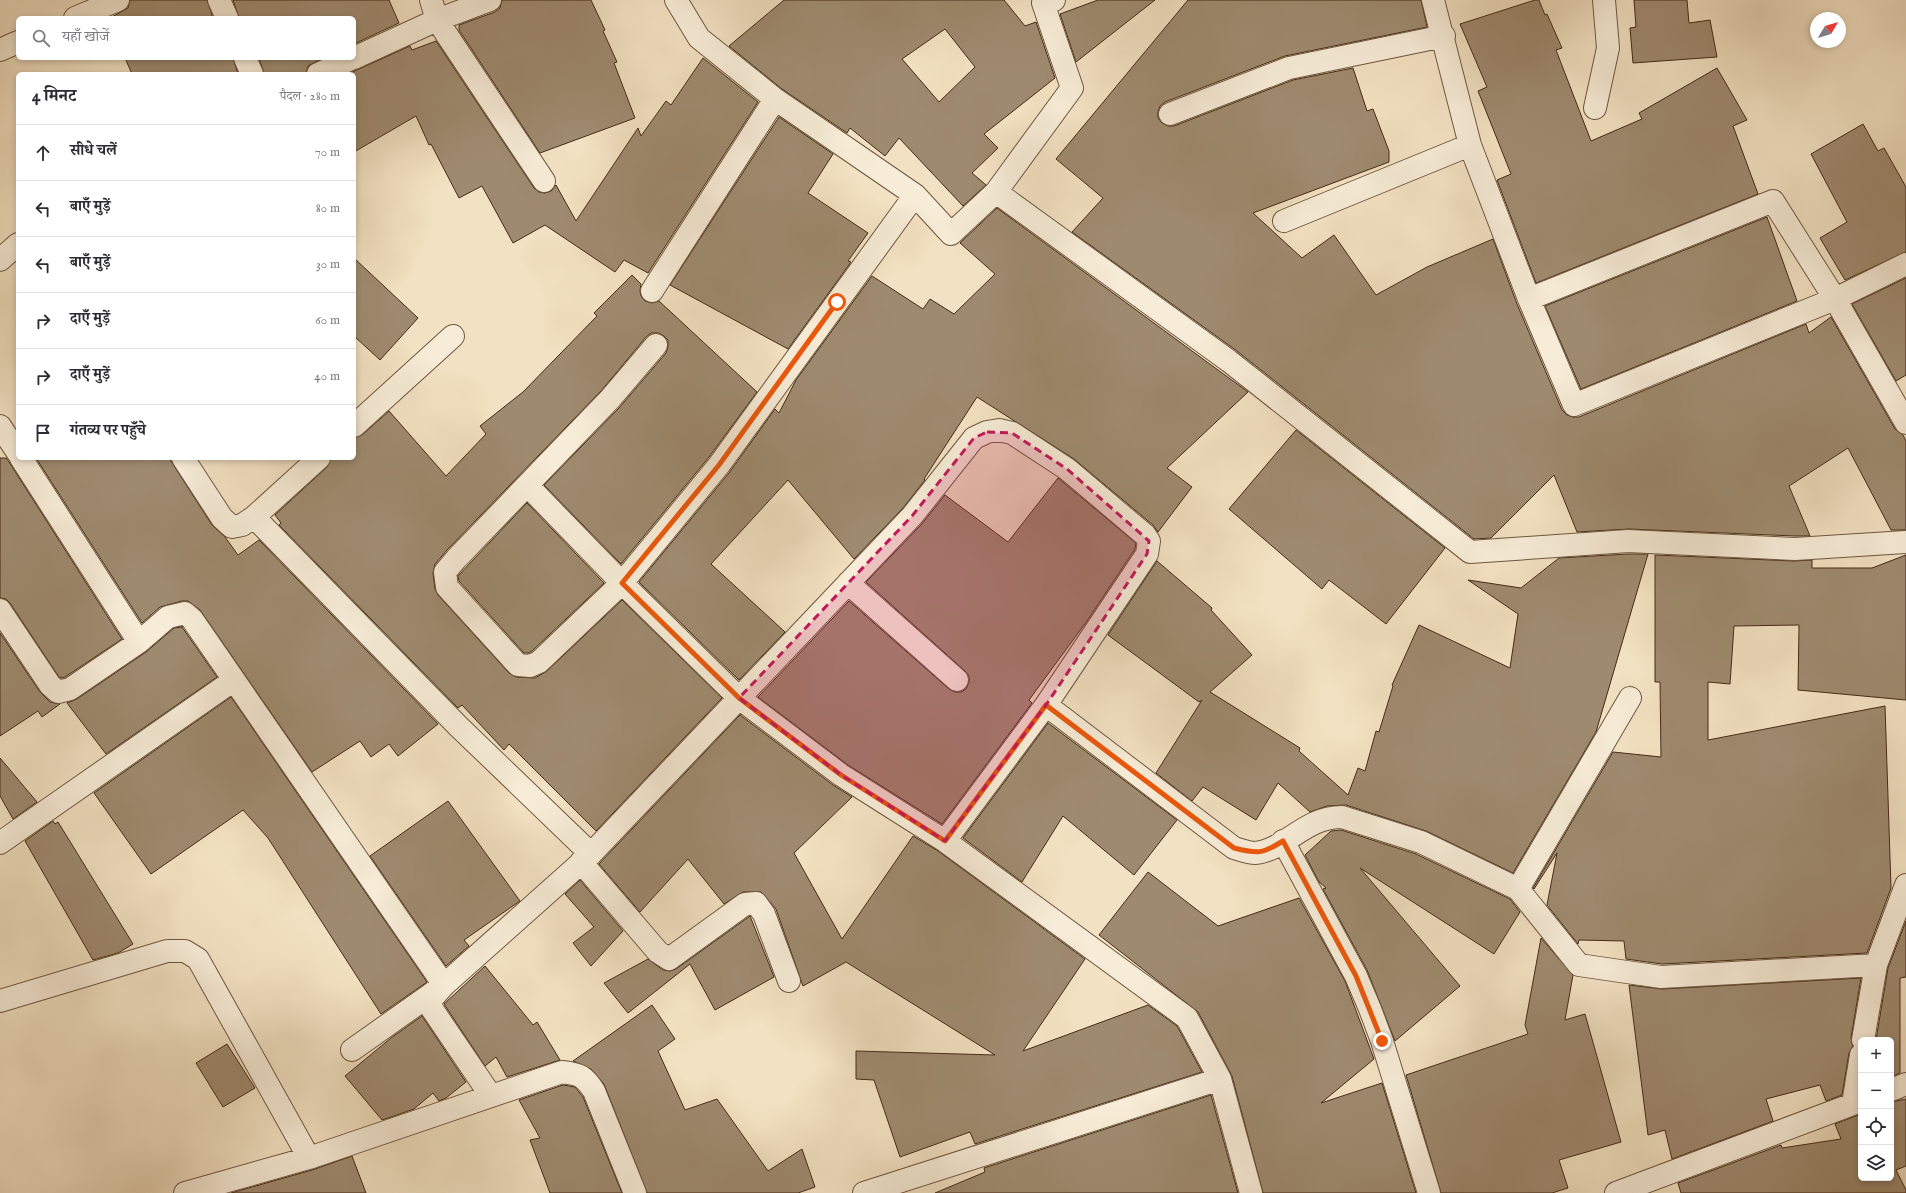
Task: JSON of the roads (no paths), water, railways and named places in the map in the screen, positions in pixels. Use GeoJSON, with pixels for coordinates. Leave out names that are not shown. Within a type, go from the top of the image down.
{"type":"FeatureCollection","features":[{"type":"Feature","properties":{"kind":"street"},"geometry":{"type":"LineString","coordinates":[[80,16],[118,0]]}},
{"type":"Feature","properties":{"kind":"street"},"geometry":{"type":"LineString","coordinates":[[219,0],[226,16]]}},
{"type":"Feature","properties":{"kind":"street"},"geometry":{"type":"LineString","coordinates":[[356,57],[434,10],[490,0]]}},
{"type":"Feature","properties":{"kind":"street"},"geometry":{"type":"LineString","coordinates":[[676,0],[699,38],[775,99],[915,195],[951,234],[996,192],[1072,88],[1045,1]]}},
{"type":"Feature","properties":{"kind":"street"},"geometry":{"type":"LineString","coordinates":[[1433,0],[1444,36],[1470,144],[1529,299],[1574,405],[1835,299],[1906,264]]}},
{"type":"Feature","properties":{"kind":"street"},"geometry":{"type":"LineString","coordinates":[[1595,108],[1608,48],[1604,0]]}},
{"type":"Feature","properties":{"kind":"street"},"geometry":{"type":"LineString","coordinates":[[434,10],[544,181]]}},
{"type":"Feature","properties":{"kind":"street"},"geometry":{"type":"LineString","coordinates":[[1170,114],[1290,68],[1444,36]]}},
{"type":"Feature","properties":{"kind":"street"},"geometry":{"type":"LineString","coordinates":[[0,50],[16,43]]}},
{"type":"Feature","properties":{"kind":"street"},"geometry":{"type":"LineString","coordinates":[[246,60],[251,72]]}},
{"type":"Feature","properties":{"kind":"street"},"geometry":{"type":"LineString","coordinates":[[322,72],[350,60]]}},
{"type":"Feature","properties":{"kind":"street"},"geometry":{"type":"LineString","coordinates":[[652,292],[775,99]]}},
{"type":"Feature","properties":{"kind":"street"},"geometry":{"type":"LineString","coordinates":[[1284,221],[1470,144]]}},
{"type":"Feature","properties":{"kind":"street"},"geometry":{"type":"LineString","coordinates":[[996,192],[1229,361],[1470,552],[1628,541],[1795,549],[1906,542]]}},
{"type":"Feature","properties":{"kind":"street"},"geometry":{"type":"LineString","coordinates":[[656,345],[610,399],[445,572],[447,587],[518,665],[530,666],[539,662],[622,583],[719,465],[915,195]]}},
{"type":"Feature","properties":{"kind":"street"},"geometry":{"type":"LineString","coordinates":[[1529,299],[1773,201],[1835,299],[1906,423]]}},
{"type":"Feature","properties":{"kind":"street"},"geometry":{"type":"LineString","coordinates":[[0,260],[16,246]]}},
{"type":"Feature","properties":{"kind":"street"},"geometry":{"type":"LineString","coordinates":[[356,424],[453,336]]}},
{"type":"Feature","properties":{"kind":"street"},"geometry":{"type":"LineString","coordinates":[[0,426],[16,451]]}},
{"type":"Feature","properties":{"kind":"street"},"geometry":{"type":"LineString","coordinates":[[491,1096],[428,1002],[444,985],[586,858],[912,516],[974,438],[987,432],[1000,430],[1012,433],[1067,469],[1145,535],[1149,541],[1147,554],[1046,705],[945,841]]}},
{"type":"Feature","properties":{"kind":"street"},"geometry":{"type":"LineString","coordinates":[[22,460],[140,642]]}},
{"type":"Feature","properties":{"kind":"street"},"geometry":{"type":"LineString","coordinates":[[184,460],[222,518],[232,527],[242,525],[254,517],[317,460]]}},
{"type":"Feature","properties":{"kind":"street"},"geometry":{"type":"LineString","coordinates":[[527,485],[622,583],[739,698],[841,775],[945,841],[1187,1018],[1220,1079],[1252,1193]]}},
{"type":"Feature","properties":{"kind":"street"},"geometry":{"type":"LineString","coordinates":[[254,517],[586,858],[658,952],[669,959],[745,904],[756,903],[764,914],[789,981]]}},
{"type":"Feature","properties":{"kind":"street"},"geometry":{"type":"LineString","coordinates":[[848,583],[957,680]]}},
{"type":"Feature","properties":{"kind":"street"},"geometry":{"type":"LineString","coordinates":[[0,610],[50,685],[58,692],[70,689],[140,642],[168,617],[185,613],[192,620],[234,680],[444,985]]}},
{"type":"Feature","properties":{"kind":"street"},"geometry":{"type":"LineString","coordinates":[[0,843],[234,680]]}},
{"type":"Feature","properties":{"kind":"street"},"geometry":{"type":"LineString","coordinates":[[1518,889],[1630,698]]}},
{"type":"Feature","properties":{"kind":"street"},"geometry":{"type":"LineString","coordinates":[[1046,705],[1234,848],[1254,853],[1269,849],[1315,822],[1330,817],[1342,817],[1421,842],[1518,889],[1579,964],[1661,977],[1876,965]]}},
{"type":"Feature","properties":{"kind":"street"},"geometry":{"type":"LineString","coordinates":[[1283,841],[1356,976],[1370,1009],[1429,1193]]}},
{"type":"Feature","properties":{"kind":"street"},"geometry":{"type":"LineString","coordinates":[[1864,1037],[1876,965],[1906,885]]}},
{"type":"Feature","properties":{"kind":"street"},"geometry":{"type":"LineString","coordinates":[[0,1001],[167,951],[185,951],[198,959],[309,1158]]}},
{"type":"Feature","properties":{"kind":"street"},"geometry":{"type":"LineString","coordinates":[[352,1050],[444,985]]}},
{"type":"Feature","properties":{"kind":"street"},"geometry":{"type":"LineString","coordinates":[[185,1193],[309,1158],[562,1072],[576,1073],[586,1079],[594,1091],[635,1193]]}},
{"type":"Feature","properties":{"kind":"street"},"geometry":{"type":"LineString","coordinates":[[1616,1193],[1653,1186],[1857,1102],[1859,1073]]}},
{"type":"Feature","properties":{"kind":"street"},"geometry":{"type":"LineString","coordinates":[[864,1193],[1220,1079]]}},
{"type":"Feature","properties":{"kind":"street"},"geometry":{"type":"LineString","coordinates":[[1894,1089],[1906,1084]]}}]}
